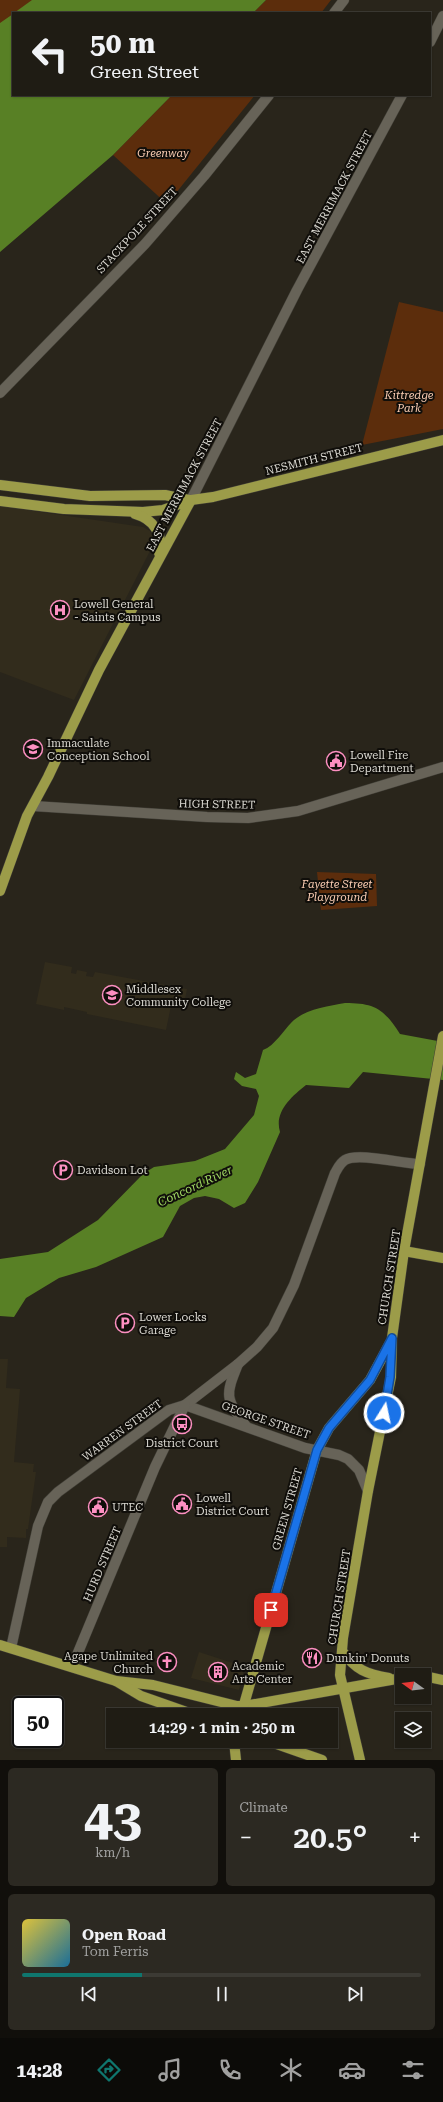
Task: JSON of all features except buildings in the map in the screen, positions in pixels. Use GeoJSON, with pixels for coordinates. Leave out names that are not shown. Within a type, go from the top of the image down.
{"type":"FeatureCollection","features":[{"type":"Feature","properties":{"kind":"main road","name":"NESMITH STREET"},"geometry":{"type":"LineString","coordinates":[[0,501],[64,509],[128,511],[163,510],[191,500],[212,497],[443,440]]}},
{"type":"Feature","properties":{"kind":"main road","name":"NESMITH STREET"},"geometry":{"type":"LineString","coordinates":[[0,485],[95,496],[165,495],[191,500]]}},
{"type":"Feature","properties":{"kind":"main road","name":"EAST MERRIMACK STREET"},"geometry":{"type":"LineString","coordinates":[[0,891],[20,833],[99,670],[155,564],[191,500]]}},
{"type":"Feature","properties":{"kind":"main road"},"geometry":{"type":"LineString","coordinates":[[128,511],[143,516],[156,526],[160,542],[160,551],[155,564]]}},
{"type":"Feature","properties":{"kind":"main road","name":"CHURCH STREET"},"geometry":{"type":"LineString","coordinates":[[360,1760],[340,1675],[342,1651],[368,1491],[390,1377],[392,1338],[404,1251],[443,1036]]}},
{"type":"Feature","properties":{"kind":"main road"},"geometry":{"type":"LineString","coordinates":[[404,1251],[443,1258]]}},
{"type":"Feature","properties":{"kind":"main road","name":"GREEN STREET"},"geometry":{"type":"LineString","coordinates":[[244,1708],[317,1450],[329,1428],[370,1380],[392,1338]]}},
{"type":"Feature","properties":{"kind":"main road"},"geometry":{"type":"LineString","coordinates":[[0,1645],[116,1680],[153,1685],[233,1708]]}},
{"type":"Feature","properties":{"kind":"main road"},"geometry":{"type":"LineString","coordinates":[[342,1651],[352,1664],[361,1671],[395,1678]]}},
{"type":"Feature","properties":{"kind":"main road"},"geometry":{"type":"LineString","coordinates":[[431,1677],[443,1680]]}},
{"type":"Feature","properties":{"kind":"main road"},"geometry":{"type":"LineString","coordinates":[[116,1680],[141,1696],[175,1708]]}},
{"type":"Feature","properties":{"kind":"main road"},"geometry":{"type":"LineString","coordinates":[[257,1708],[343,1689],[395,1680]]}},
{"type":"Feature","properties":{"kind":"main road"},"geometry":{"type":"LineString","coordinates":[[235,1748],[236,1760]]}},
{"type":"Feature","properties":{"kind":"main road"},"geometry":{"type":"LineString","coordinates":[[288,1748],[322,1760]]}},
{"type":"Feature","properties":{"kind":"street"},"geometry":{"type":"LineString","coordinates":[[335,12],[344,0]]}},
{"type":"Feature","properties":{"kind":"street"},"geometry":{"type":"LineString","coordinates":[[431,40],[443,16]]}},
{"type":"Feature","properties":{"kind":"street","name":"STACKPOLE STREET"},"geometry":{"type":"LineString","coordinates":[[0,393],[145,244],[268,96]]}},
{"type":"Feature","properties":{"kind":"street","name":"EAST MERRIMACK STREET"},"geometry":{"type":"LineString","coordinates":[[191,500],[300,285],[401,96]]}},
{"type":"Feature","properties":{"kind":"street","name":"HIGH STREET"},"geometry":{"type":"LineString","coordinates":[[33,806],[207,817],[248,818],[298,811],[443,767]]}},
{"type":"Feature","properties":{"kind":"street","name":"WARREN STREET"},"geometry":{"type":"LineString","coordinates":[[11,1648],[34,1542],[48,1502],[58,1492],[169,1410],[185,1405],[238,1364],[270,1332],[284,1308],[340,1165],[345,1160],[353,1157],[404,1164],[420,1164]]}},
{"type":"Feature","properties":{"kind":"street"},"geometry":{"type":"LineString","coordinates":[[238,1364],[229,1385],[228,1394],[234,1410],[246,1426]]}},
{"type":"Feature","properties":{"kind":"street","name":"GEORGE STREET"},"geometry":{"type":"LineString","coordinates":[[185,1405],[305,1448],[339,1455],[348,1459],[359,1470],[368,1491]]}},
{"type":"Feature","properties":{"kind":"street","name":"HURD STREET"},"geometry":{"type":"LineString","coordinates":[[72,1667],[155,1467],[185,1405]]}},
{"type":"Feature","properties":{"kind":"shaded area","name":"Lowell General - Saints Campus"},"geometry":{"type":"Polygon","coordinates":[[[0,506],[143,527],[150,531],[153,538],[151,549],[74,700],[0,672],[0,506]]]}},
{"type":"Feature","properties":{"kind":"shaded area","name":"Middlesex Community College"},"geometry":{"type":"Polygon","coordinates":[[[45,962],[72,967],[71,973],[76,974],[77,970],[87,972],[86,976],[93,977],[95,972],[187,989],[184,1004],[172,1001],[166,1030],[87,1014],[87,1012],[64,1007],[64,1010],[36,1004],[45,962]]]}},
{"type":"Feature","properties":{"kind":"shaded area"},"geometry":{"type":"Polygon","coordinates":[[[0,1359],[8,1359],[6,1388],[20,1389],[14,1462],[34,1464],[33,1472],[36,1472],[28,1529],[26,1529],[26,1538],[7,1537],[7,1547],[0,1547],[0,1359]]]}},
{"type":"Feature","properties":{"kind":"shaded area","name":"Academic Arts Center"},"geometry":{"type":"Polygon","coordinates":[[[199,1652],[245,1667],[239,1690],[191,1678],[199,1652]]]}},
{"type":"Feature","properties":{"kind":"green space"},"geometry":{"type":"Polygon","coordinates":[[[0,0],[42,0],[28,12],[12,12],[12,25],[0,33],[0,0]]]}},
{"type":"Feature","properties":{"kind":"green space"},"geometry":{"type":"Polygon","coordinates":[[[266,0],[331,0],[322,12],[254,12],[266,0]]]}},
{"type":"Feature","properties":{"kind":"green space","name":"Greenway"},"geometry":{"type":"Polygon","coordinates":[[[171,96],[254,96],[167,204],[113,155],[171,96]]]}},
{"type":"Feature","properties":{"kind":"green space","name":"Kittredge Park"},"geometry":{"type":"Polygon","coordinates":[[[399,302],[443,312],[443,429],[362,445],[399,302]]]}},
{"type":"Feature","properties":{"kind":"green space","name":"Fayette Street Playground"},"geometry":{"type":"Polygon","coordinates":[[[317,872],[376,874],[377,906],[321,910],[317,872]]]}},
{"type":"Feature","properties":{"kind":"water"},"geometry":{"type":"Polygon","coordinates":[[[32,0],[266,0],[254,12],[15,12],[32,0]]]}},
{"type":"Feature","properties":{"kind":"water"},"geometry":{"type":"Polygon","coordinates":[[[12,15],[12,96],[171,96],[113,155],[0,252],[0,23],[12,15]]]}},
{"type":"Feature","properties":{"kind":"water","name":"Concord River"},"geometry":{"type":"Polygon","coordinates":[[[345,1003],[364,1004],[378,1009],[389,1019],[400,1034],[443,1042],[443,1080],[363,1072],[349,1088],[306,1085],[285,1106],[279,1118],[280,1132],[258,1182],[245,1203],[234,1208],[219,1199],[205,1196],[194,1198],[180,1206],[163,1237],[96,1267],[59,1278],[26,1298],[14,1317],[0,1316],[0,1259],[48,1252],[98,1220],[143,1174],[154,1167],[195,1161],[225,1149],[254,1115],[259,1096],[256,1089],[242,1086],[234,1079],[236,1072],[245,1078],[256,1074],[263,1050],[272,1045],[299,1016],[318,1008],[345,1003]]]}},
{"type":"Feature","properties":{"kind":"place","name":"Lowell General - Saints Campus"},"geometry":{"type":"Point","coordinates":[60,610]}},
{"type":"Feature","properties":{"kind":"place","name":"Immaculate Conception School"},"geometry":{"type":"Point","coordinates":[33,749]}},
{"type":"Feature","properties":{"kind":"place","name":"Lowell Fire Department"},"geometry":{"type":"Point","coordinates":[336,761]}},
{"type":"Feature","properties":{"kind":"place","name":"Middlesex Community College"},"geometry":{"type":"Point","coordinates":[112,995]}},
{"type":"Feature","properties":{"kind":"place","name":"Davidson Lot"},"geometry":{"type":"Point","coordinates":[63,1170]}},
{"type":"Feature","properties":{"kind":"place","name":"Lower Locks Garage"},"geometry":{"type":"Point","coordinates":[125,1323]}},
{"type":"Feature","properties":{"kind":"place","name":"District Court"},"geometry":{"type":"Point","coordinates":[182,1424]}},
{"type":"Feature","properties":{"kind":"place","name":"Lowell District Court"},"geometry":{"type":"Point","coordinates":[182,1504]}},
{"type":"Feature","properties":{"kind":"place","name":"UTEC"},"geometry":{"type":"Point","coordinates":[98,1507]}},
{"type":"Feature","properties":{"kind":"place","name":"Dunkin' Donuts"},"geometry":{"type":"Point","coordinates":[312,1658]}},
{"type":"Feature","properties":{"kind":"place","name":"Agape Unlimited Church"},"geometry":{"type":"Point","coordinates":[167,1662]}},
{"type":"Feature","properties":{"kind":"place","name":"Academic Arts Center"},"geometry":{"type":"Point","coordinates":[218,1672]}},
{"type":"Feature","properties":{"kind":"route"},"geometry":{"type":"LineString","coordinates":[[271,1610],[317,1450],[329,1428],[367,1385],[377,1370],[392,1338],[390,1377],[384,1413]]}}]}
